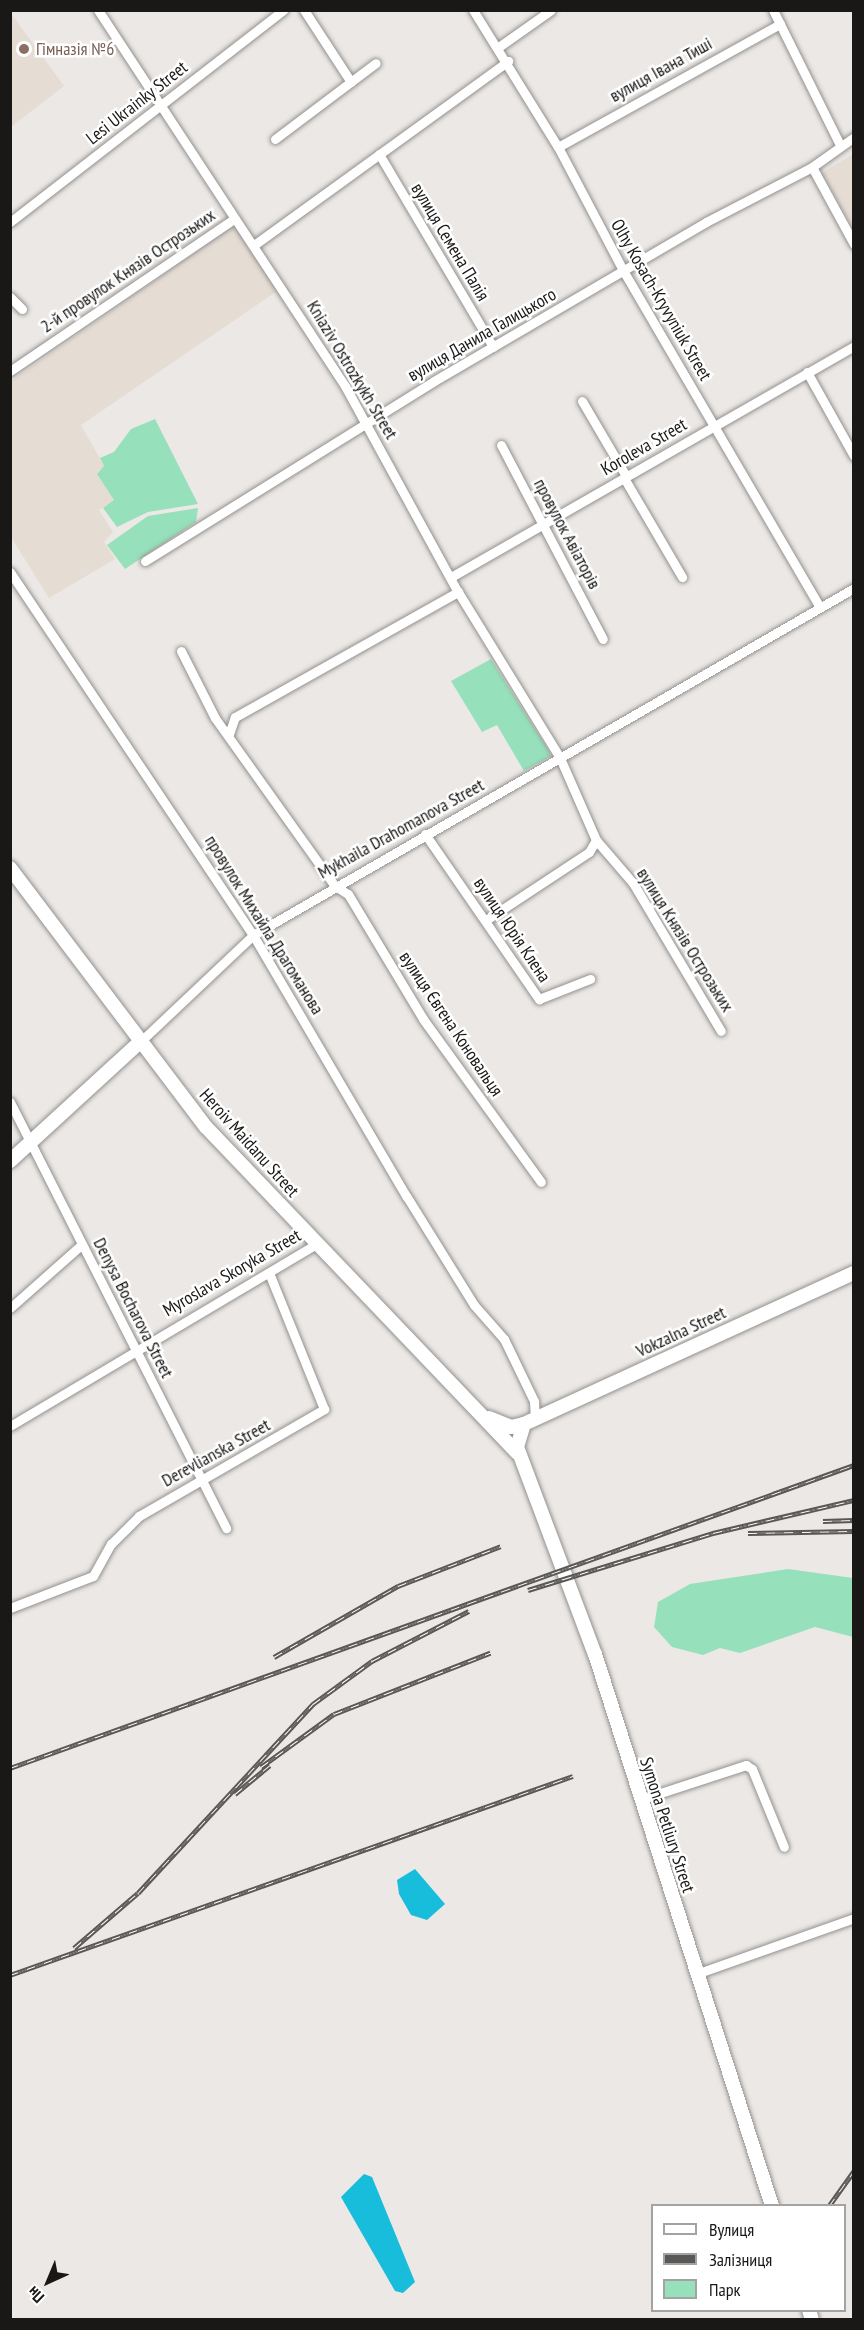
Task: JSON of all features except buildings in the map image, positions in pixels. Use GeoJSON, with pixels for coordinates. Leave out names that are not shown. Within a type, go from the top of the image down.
{"type":"FeatureCollection","features":[{"type":"Feature","properties":{"kind":"street","name":"Kniaziv Ostrozkykh Street"},"geometry":{"type":"LineString","coordinates":[[98,10],[234,219],[254,245],[366,424],[458,592],[560,758]]}},
{"type":"Feature","properties":{"kind":"street","name":"Lesi Ukrainky Street"},"geometry":{"type":"LineString","coordinates":[[10,222],[283,10]]}},
{"type":"Feature","properties":{"kind":"street"},"geometry":{"type":"LineString","coordinates":[[304,10],[351,82]]}},
{"type":"Feature","properties":{"kind":"street","name":"Olhy Kosach-Kryvyniuk Street"},"geometry":{"type":"LineString","coordinates":[[473,10],[500,46],[558,147],[624,272],[820,607]]}},
{"type":"Feature","properties":{"kind":"street"},"geometry":{"type":"LineString","coordinates":[[500,46],[551,10]]}},
{"type":"Feature","properties":{"kind":"street"},"geometry":{"type":"LineString","coordinates":[[773,10],[840,145]]}},
{"type":"Feature","properties":{"kind":"street","name":"вулиця Івана Тиші"},"geometry":{"type":"LineString","coordinates":[[558,147],[780,24]]}},
{"type":"Feature","properties":{"kind":"street"},"geometry":{"type":"LineString","coordinates":[[254,245],[508,61]]}},
{"type":"Feature","properties":{"kind":"street"},"geometry":{"type":"LineString","coordinates":[[275,139],[376,63]]}},
{"type":"Feature","properties":{"kind":"street","name":"вулиця Данила Галицького"},"geometry":{"type":"LineString","coordinates":[[145,561],[493,347],[812,167],[854,137]]}},
{"type":"Feature","properties":{"kind":"street","name":"вулиця Семена Палія"},"geometry":{"type":"LineString","coordinates":[[379,154],[493,347]]}},
{"type":"Feature","properties":{"kind":"street"},"geometry":{"type":"LineString","coordinates":[[812,167],[854,244]]}},
{"type":"Feature","properties":{"kind":"street","name":"2-й провулок Князів Острозьких"},"geometry":{"type":"LineString","coordinates":[[10,371],[234,219]]}},
{"type":"Feature","properties":{"kind":"street"},"geometry":{"type":"LineString","coordinates":[[10,297],[22,309]]}},
{"type":"Feature","properties":{"kind":"street","name":"Koroleva Street"},"geometry":{"type":"LineString","coordinates":[[451,577],[714,424],[854,346]]}},
{"type":"Feature","properties":{"kind":"street"},"geometry":{"type":"LineString","coordinates":[[807,372],[854,456]]}},
{"type":"Feature","properties":{"kind":"street"},"geometry":{"type":"LineString","coordinates":[[582,401],[682,577]]}},
{"type":"Feature","properties":{"kind":"street","name":"провулок Авіаторів"},"geometry":{"type":"LineString","coordinates":[[501,445],[603,639]]}},
{"type":"Feature","properties":{"kind":"street","name":"провулок Михайла Драгоманова"},"geometry":{"type":"LineString","coordinates":[[10,572],[253,935],[474,1305],[513,1353],[534,1401],[529,1421]]}},
{"type":"Feature","properties":{"kind":"street","name":"Mykhaila Drahomanova Street"},"geometry":{"type":"LineString","coordinates":[[10,1161],[32,1145],[253,935],[854,588]]}},
{"type":"Feature","properties":{"kind":"street"},"geometry":{"type":"LineString","coordinates":[[231,739],[227,727],[235,717],[458,592]]}},
{"type":"Feature","properties":{"kind":"street","name":"вулиця Євгена Коновальця"},"geometry":{"type":"LineString","coordinates":[[181,651],[231,739],[335,886],[348,894],[423,1018],[541,1182]]}},
{"type":"Feature","properties":{"kind":"street","name":"вулиця Князів Острозьких"},"geometry":{"type":"LineString","coordinates":[[560,758],[596,840],[633,883],[721,1031]]}},
{"type":"Feature","properties":{"kind":"street","name":"вулиця Юрія Клена"},"geometry":{"type":"LineString","coordinates":[[425,834],[539,999],[590,979]]}},
{"type":"Feature","properties":{"kind":"street"},"geometry":{"type":"LineString","coordinates":[[486,920],[589,852],[596,840]]}},
{"type":"Feature","properties":{"kind":"street","name":"Heroiv Maidanu Street"},"geometry":{"type":"LineString","coordinates":[[10,868],[206,1127],[317,1244],[489,1418],[520,1458]]}},
{"type":"Feature","properties":{"kind":"street","name":"Denysa Bocharova Street"},"geometry":{"type":"LineString","coordinates":[[10,1102],[226,1528]]}},
{"type":"Feature","properties":{"kind":"street","name":"Myroslava Skoryka Street"},"geometry":{"type":"LineString","coordinates":[[10,1426],[136,1347],[317,1244]]}},
{"type":"Feature","properties":{"kind":"street"},"geometry":{"type":"LineString","coordinates":[[10,1308],[82,1245]]}},
{"type":"Feature","properties":{"kind":"street","name":"Derevlianska Street"},"geometry":{"type":"LineString","coordinates":[[10,1608],[93,1576],[111,1544],[139,1516],[200,1477],[324,1409],[269,1273]]}},
{"type":"Feature","properties":{"kind":"street","name":"Vokzalna Street"},"geometry":{"type":"LineString","coordinates":[[529,1421],[854,1273]]}},
{"type":"Feature","properties":{"kind":"street"},"geometry":{"type":"LineString","coordinates":[[489,1418],[512,1427],[529,1421]]}},
{"type":"Feature","properties":{"kind":"street"},"geometry":{"type":"LineString","coordinates":[[520,1458],[517,1434],[529,1421]]}},
{"type":"Feature","properties":{"kind":"street","name":"Symona Petliury Street"},"geometry":{"type":"LineString","coordinates":[[520,1458],[595,1654],[639,1800],[772,2204]]}},
{"type":"Feature","properties":{"kind":"street"},"geometry":{"type":"LineString","coordinates":[[639,1800],[746,1765],[752,1769],[784,1847]]}},
{"type":"Feature","properties":{"kind":"street"},"geometry":{"type":"LineString","coordinates":[[696,1974],[854,1918]]}},
{"type":"Feature","properties":{"kind":"shaded area","name":"Гімназія №6"},"geometry":{"type":"Polygon","coordinates":[[[10,12],[64,86],[11,127],[10,127],[10,12]]]}},
{"type":"Feature","properties":{"kind":"shaded area"},"geometry":{"type":"Polygon","coordinates":[[[853,154],[853,228],[822,173],[853,154]]]}},
{"type":"Feature","properties":{"kind":"shaded area"},"geometry":{"type":"Polygon","coordinates":[[[235,225],[280,289],[81,425],[104,466],[97,474],[115,500],[99,510],[113,532],[104,542],[115,559],[49,598],[11,537],[11,381],[235,225]]]}},
{"type":"Feature","properties":{"kind":"green space"},"geometry":{"type":"Polygon","coordinates":[[[155,419],[198,504],[148,512],[117,527],[103,508],[114,500],[97,474],[104,466],[100,458],[114,452],[131,429],[155,419]]]}},
{"type":"Feature","properties":{"kind":"green space"},"geometry":{"type":"Polygon","coordinates":[[[198,508],[196,522],[125,569],[107,545],[148,516],[198,508]]]}},
{"type":"Feature","properties":{"kind":"green space"},"geometry":{"type":"Polygon","coordinates":[[[491,659],[551,756],[524,771],[497,725],[482,732],[451,681],[491,659]]]}},
{"type":"Feature","properties":{"kind":"green space"},"geometry":{"type":"Polygon","coordinates":[[[788,1569],[853,1578],[853,1637],[815,1627],[740,1653],[720,1648],[703,1655],[672,1647],[654,1627],[658,1602],[690,1584],[788,1569]]]}},
{"type":"Feature","properties":{"kind":"water"},"geometry":{"type":"Polygon","coordinates":[[[415,1869],[445,1904],[427,1920],[411,1915],[399,1894],[397,1880],[415,1869]]]}},
{"type":"Feature","properties":{"kind":"water"},"geometry":{"type":"Polygon","coordinates":[[[364,2174],[372,2177],[415,2282],[403,2293],[395,2291],[341,2197],[364,2174]]]}},
{"type":"Feature","properties":{"kind":"railway"},"geometry":{"type":"LineString","coordinates":[[10,1768],[854,1465]]}},
{"type":"Feature","properties":{"kind":"railway"},"geometry":{"type":"LineString","coordinates":[[528,1590],[713,1533],[854,1500]]}},
{"type":"Feature","properties":{"kind":"railway"},"geometry":{"type":"LineString","coordinates":[[823,1521],[854,1520]]}},
{"type":"Feature","properties":{"kind":"railway"},"geometry":{"type":"LineString","coordinates":[[748,1533],[854,1531]]}},
{"type":"Feature","properties":{"kind":"railway"},"geometry":{"type":"LineString","coordinates":[[274,1657],[398,1586],[501,1546]]}},
{"type":"Feature","properties":{"kind":"railway"},"geometry":{"type":"LineString","coordinates":[[74,1948],[138,1893],[313,1704],[372,1661],[469,1611]]}},
{"type":"Feature","properties":{"kind":"railway"},"geometry":{"type":"LineString","coordinates":[[261,1767],[334,1714],[490,1653]]}},
{"type":"Feature","properties":{"kind":"railway"},"geometry":{"type":"LineString","coordinates":[[235,1794],[270,1765]]}},
{"type":"Feature","properties":{"kind":"railway"},"geometry":{"type":"LineString","coordinates":[[10,1975],[573,1776]]}},
{"type":"Feature","properties":{"kind":"railway"},"geometry":{"type":"LineString","coordinates":[[830,2204],[854,2171]]}},
{"type":"Feature","properties":{"kind":"place","name":"Гімназія №6"},"geometry":{"type":"Point","coordinates":[24,49]}}]}
